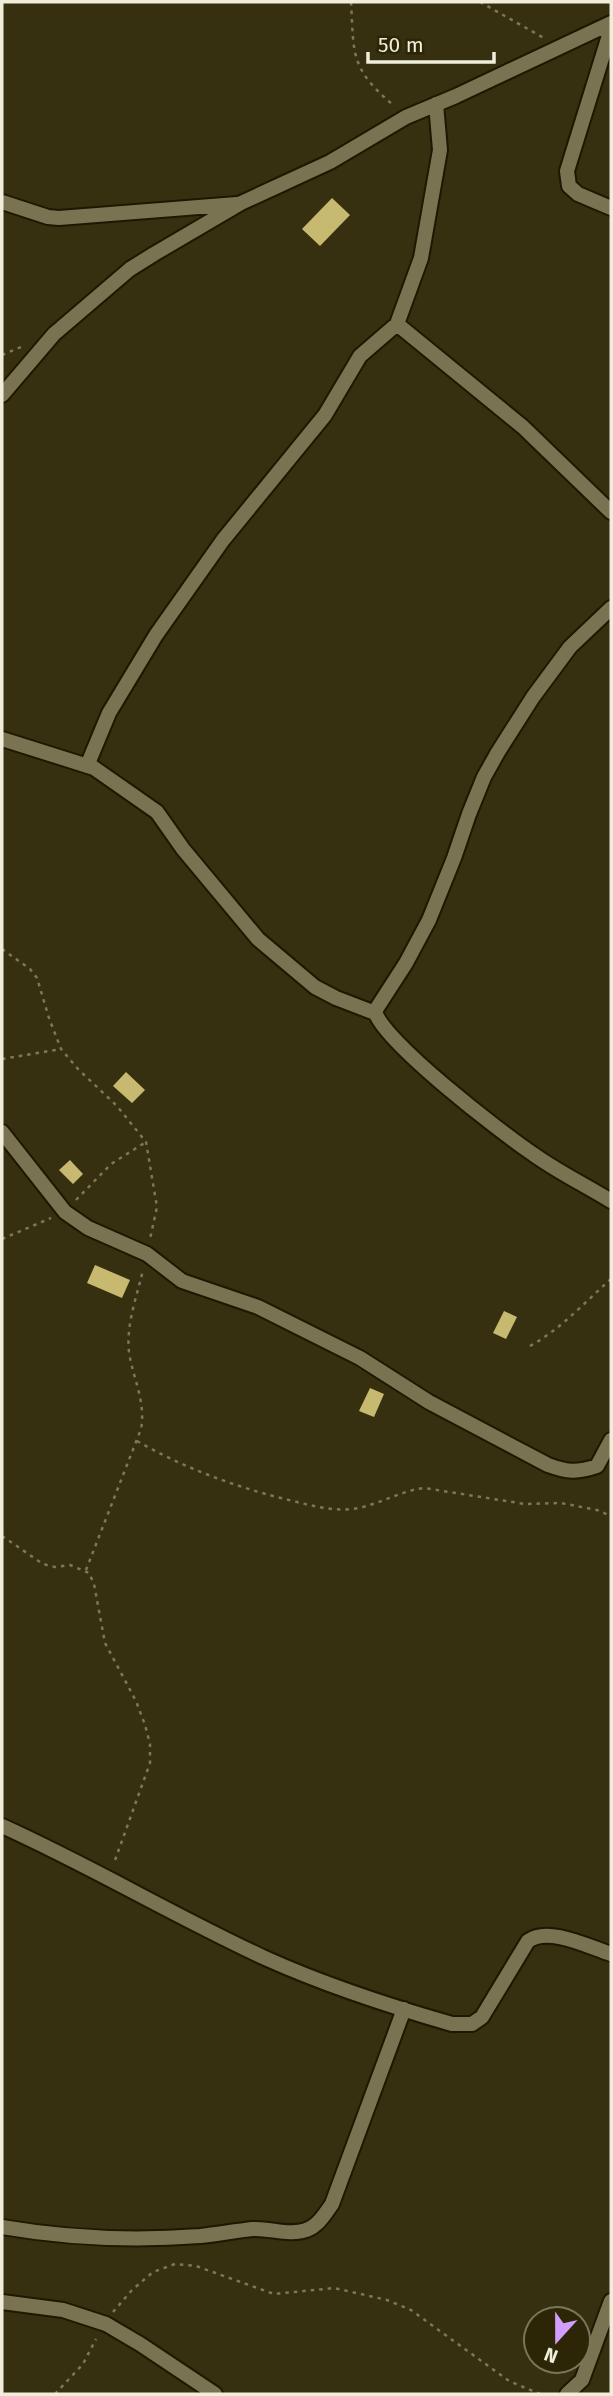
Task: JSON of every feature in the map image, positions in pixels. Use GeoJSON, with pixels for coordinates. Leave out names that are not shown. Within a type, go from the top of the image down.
{"type":"FeatureCollection","features":[{"type":"Feature","properties":{"kind":"street"},"geometry":{"type":"LineString","coordinates":[[2,395],[54,334],[130,269],[242,203],[330,162],[406,117],[611,23]]}},
{"type":"Feature","properties":{"kind":"street"},"geometry":{"type":"LineString","coordinates":[[611,29],[567,171],[569,186],[578,194],[611,208]]}},
{"type":"Feature","properties":{"kind":"street"},"geometry":{"type":"LineString","coordinates":[[88,766],[109,713],[156,635],[223,540],[324,415],[360,356],[397,324],[421,258],[440,150],[436,104]]}},
{"type":"Feature","properties":{"kind":"street"},"geometry":{"type":"LineString","coordinates":[[2,202],[59,218],[242,203]]}},
{"type":"Feature","properties":{"kind":"street"},"geometry":{"type":"LineString","coordinates":[[397,324],[523,428],[611,512]]}},
{"type":"Feature","properties":{"kind":"street"},"geometry":{"type":"LineString","coordinates":[[611,608],[570,647],[533,697],[484,776],[429,920],[397,979],[377,1004],[375,1013],[397,1042],[474,1109],[531,1154],[611,1201]]}},
{"type":"Feature","properties":{"kind":"street"},"geometry":{"type":"LineString","coordinates":[[2,739],[94,768],[157,812],[183,849],[258,939],[315,987],[375,1013]]}},
{"type":"Feature","properties":{"kind":"street"},"geometry":{"type":"LineString","coordinates":[[2,1132],[65,1212],[88,1227],[147,1254],[181,1281],[258,1307],[360,1359],[429,1402],[566,1472],[597,1466],[611,1440]]}},
{"type":"Feature","properties":{"kind":"street"},"geometry":{"type":"LineString","coordinates":[[2,1826],[46,1845],[108,1880],[301,1974],[452,2024],[472,2024],[482,2017],[528,1941],[536,1936],[553,1935],[611,1954]]}},
{"type":"Feature","properties":{"kind":"street"},"geometry":{"type":"LineString","coordinates":[[2,2227],[50,2235],[137,2238],[197,2236],[265,2229],[298,2233],[310,2229],[322,2219],[336,2195],[404,2009]]}},
{"type":"Feature","properties":{"kind":"street"},"geometry":{"type":"LineString","coordinates":[[567,2394],[582,2380],[611,2301]]}},
{"type":"Feature","properties":{"kind":"street"},"geometry":{"type":"LineString","coordinates":[[2,2302],[63,2310],[106,2324],[215,2394]]}},
{"type":"Feature","properties":{"kind":"path"},"geometry":{"type":"LineString","coordinates":[[351,2],[357,64],[373,88],[406,117]]}},
{"type":"Feature","properties":{"kind":"path"},"geometry":{"type":"LineString","coordinates":[[480,2],[537,33],[555,49]]}},
{"type":"Feature","properties":{"kind":"path"},"geometry":{"type":"LineString","coordinates":[[2,1059],[61,1049]]}},
{"type":"Feature","properties":{"kind":"path"},"geometry":{"type":"LineString","coordinates":[[2,1239],[65,1212],[111,1164],[146,1142]]}},
{"type":"Feature","properties":{"kind":"path"},"geometry":{"type":"LineString","coordinates":[[530,1346],[546,1338],[611,1279]]}},
{"type":"Feature","properties":{"kind":"path"},"geometry":{"type":"LineString","coordinates":[[137,1441],[168,1459],[227,1483],[322,1508],[355,1509],[424,1488],[525,1504],[561,1503],[597,1510],[611,1516]]}},
{"type":"Feature","properties":{"kind":"path"},"geometry":{"type":"LineString","coordinates":[[2,1536],[43,1564],[55,1567],[70,1565],[89,1573],[94,1584],[106,1643],[136,1700],[145,1725],[151,1753],[148,1769],[108,1880]]}},
{"type":"Feature","properties":{"kind":"path"},"geometry":{"type":"LineString","coordinates":[[55,2394],[83,2364],[106,2324],[132,2290],[153,2272],[175,2264],[196,2266],[274,2294],[334,2288],[387,2300],[411,2310],[509,2381],[540,2394]]}},
{"type":"Feature","properties":{"kind":"building"},"geometry":{"type":"Polygon","coordinates":[[[332,198],[350,215],[320,246],[302,229],[332,198]]]}},
{"type":"Feature","properties":{"kind":"building"},"geometry":{"type":"Polygon","coordinates":[[[126,1072],[145,1090],[132,1103],[113,1086],[126,1072]]]}},
{"type":"Feature","properties":{"kind":"building"},"geometry":{"type":"Polygon","coordinates":[[[70,1160],[83,1174],[73,1184],[59,1170],[70,1160]]]}},
{"type":"Feature","properties":{"kind":"building"},"geometry":{"type":"Polygon","coordinates":[[[95,1265],[130,1280],[122,1298],[87,1283],[95,1265]]]}},
{"type":"Feature","properties":{"kind":"building"},"geometry":{"type":"Polygon","coordinates":[[[504,1311],[517,1317],[506,1339],[493,1333],[504,1311]]]}},
{"type":"Feature","properties":{"kind":"building"},"geometry":{"type":"Polygon","coordinates":[[[370,1388],[384,1394],[374,1417],[359,1411],[370,1388]]]}}]}
